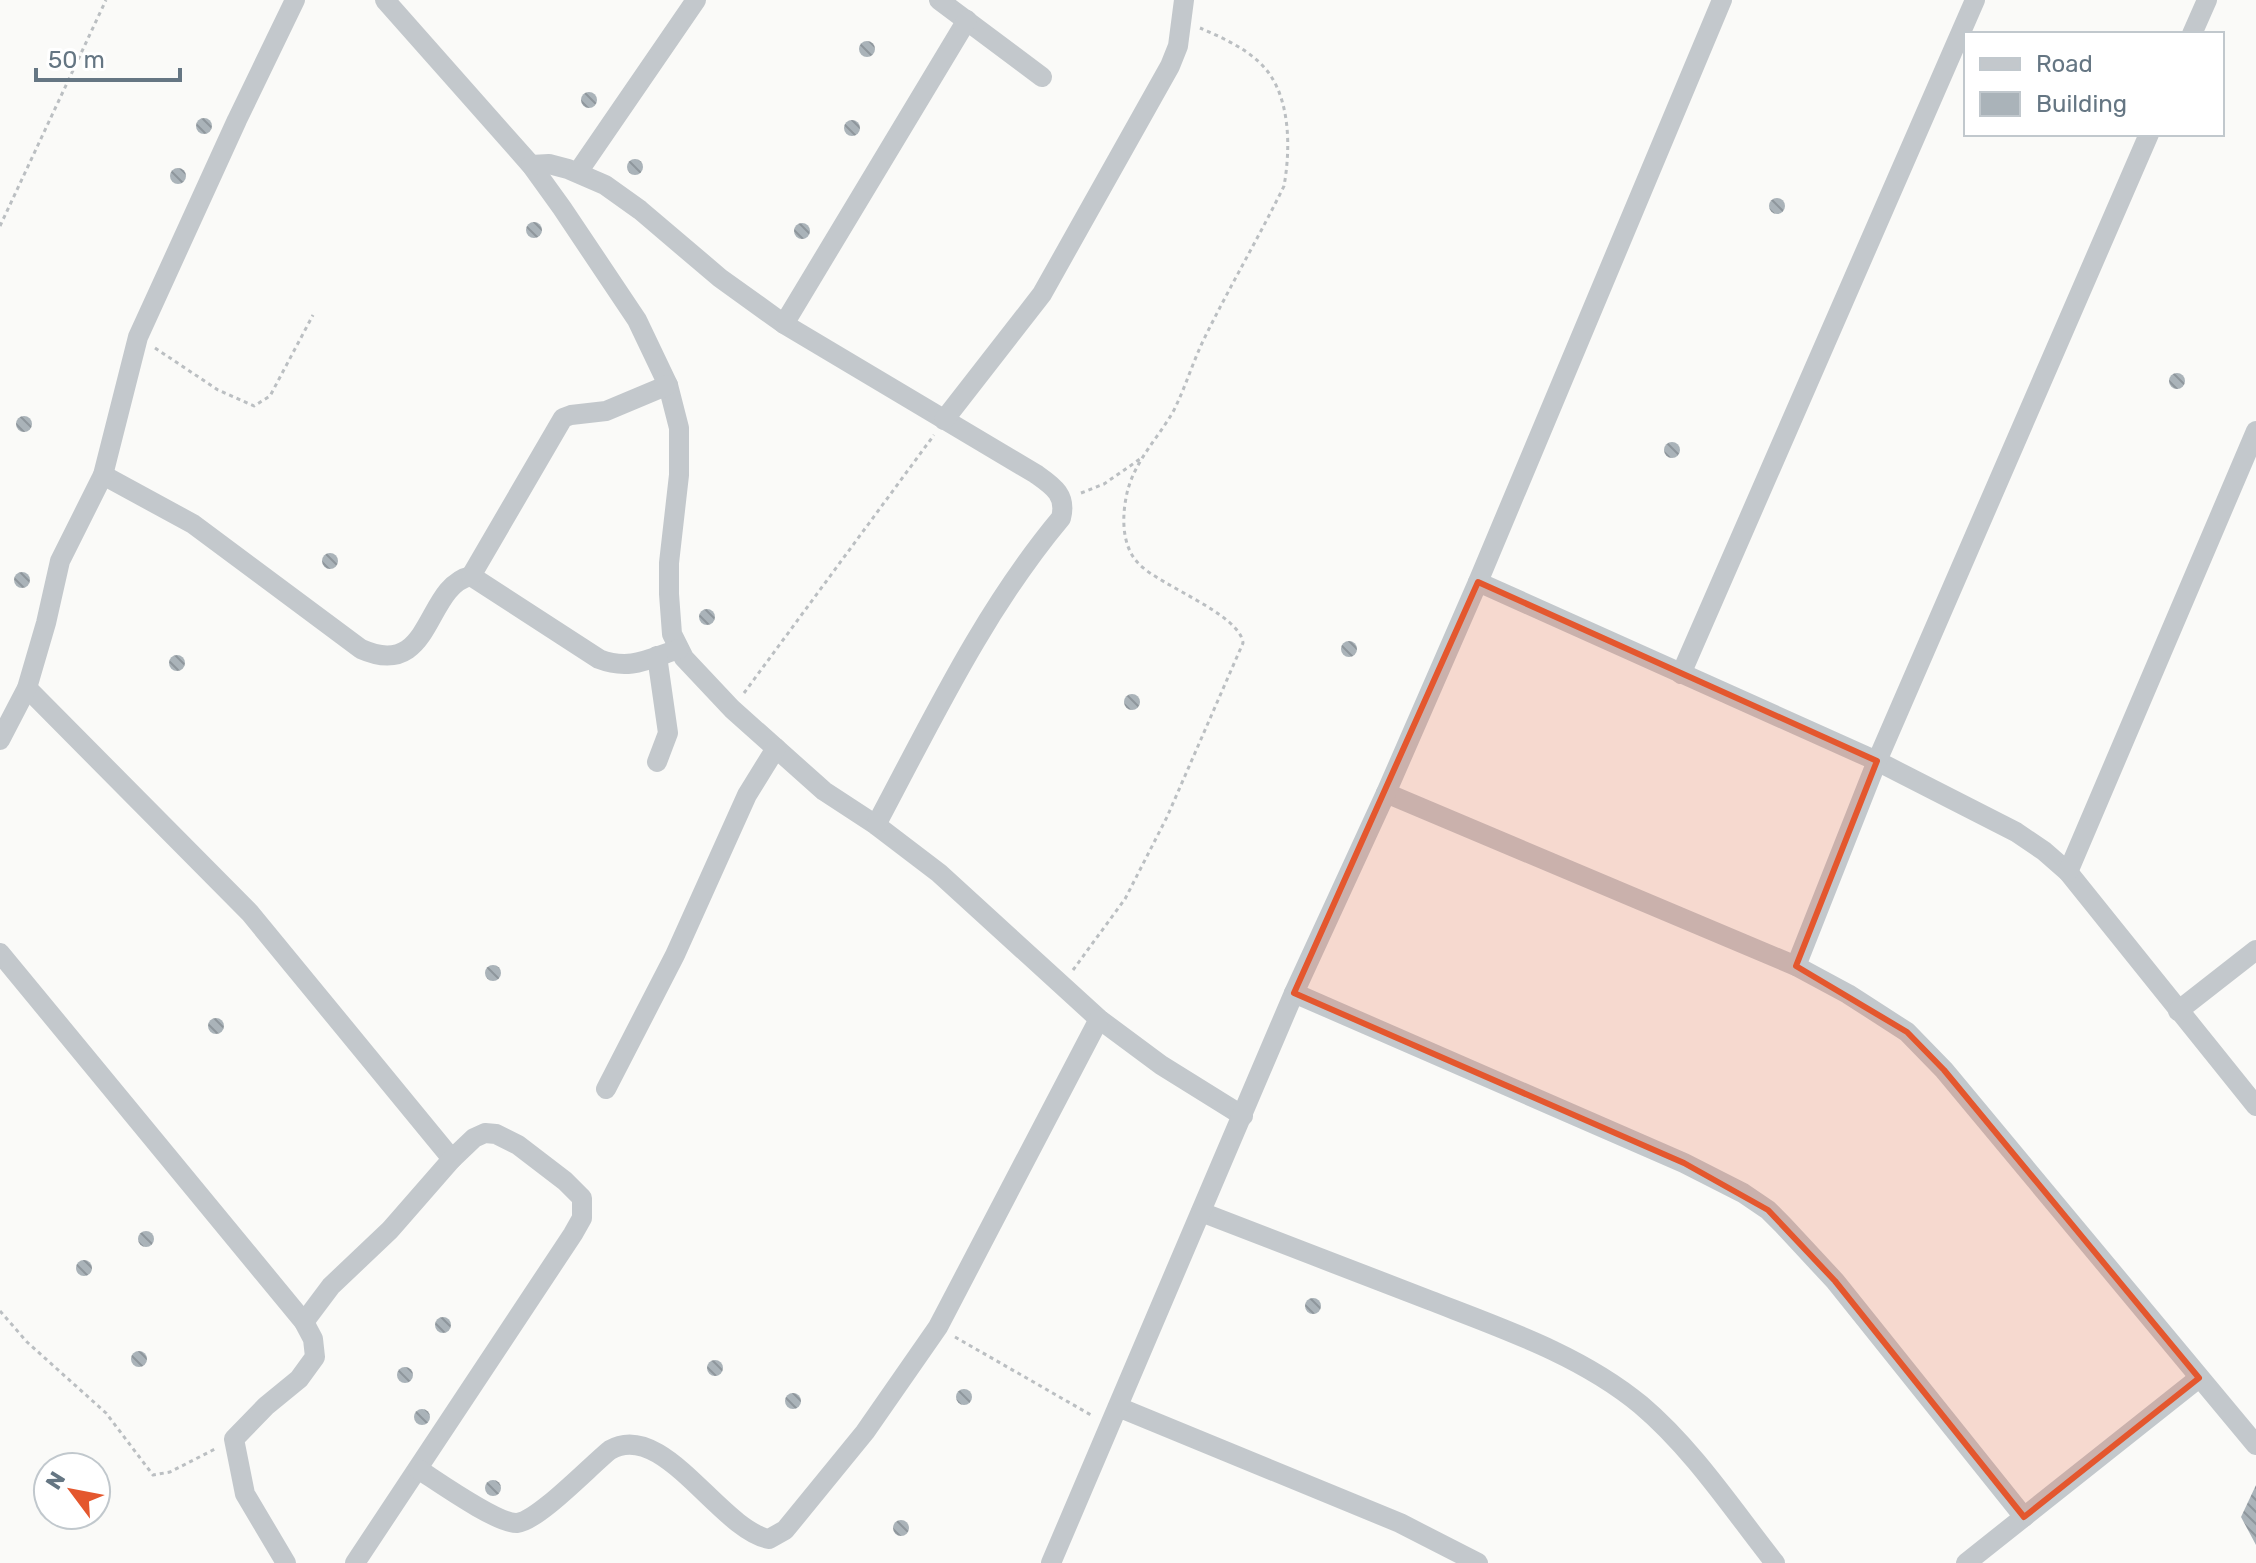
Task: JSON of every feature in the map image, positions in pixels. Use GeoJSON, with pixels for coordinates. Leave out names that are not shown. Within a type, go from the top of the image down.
{"type":"FeatureCollection","features":[{"type":"Feature","properties":{"kind":"street"},"geometry":{"type":"LineString","coordinates":[[0,740],[27,688],[60,561],[103,475],[138,337],[295,0]]}},
{"type":"Feature","properties":{"kind":"street"},"geometry":{"type":"LineString","coordinates":[[385,0],[531,165],[637,320],[668,385],[679,428],[679,475],[669,563],[672,634],[679,649],[732,709],[824,791],[876,825],[939,873],[1099,1019],[1161,1065],[1243,1116]]}},
{"type":"Feature","properties":{"kind":"street"},"geometry":{"type":"LineString","coordinates":[[578,172],[696,0]]}},
{"type":"Feature","properties":{"kind":"street"},"geometry":{"type":"LineString","coordinates":[[939,0],[1042,77]]}},
{"type":"Feature","properties":{"kind":"street"},"geometry":{"type":"LineString","coordinates":[[1051,1563],[1294,993],[1478,582],[1722,0]]}},
{"type":"Feature","properties":{"kind":"street"},"geometry":{"type":"LineString","coordinates":[[1681,674],[1975,0]]}},
{"type":"Feature","properties":{"kind":"street"},"geometry":{"type":"LineString","coordinates":[[2193,32],[2207,0]]}},
{"type":"Feature","properties":{"kind":"street"},"geometry":{"type":"LineString","coordinates":[[944,420],[1042,294],[1163,82],[1178,46],[1184,10]]}},
{"type":"Feature","properties":{"kind":"street"},"geometry":{"type":"LineString","coordinates":[[784,324],[967,20]]}},
{"type":"Feature","properties":{"kind":"street"},"geometry":{"type":"LineString","coordinates":[[1796,966],[1877,761],[2148,136]]}},
{"type":"Feature","properties":{"kind":"street"},"geometry":{"type":"LineString","coordinates":[[531,165],[549,164],[578,172],[605,185],[640,210],[720,278],[784,324],[1036,474],[1055,488],[1062,500],[1064,508],[1061,518],[1006,589],[876,825]]}},
{"type":"Feature","properties":{"kind":"street"},"geometry":{"type":"LineString","coordinates":[[103,475],[193,524],[361,649],[379,657],[394,657],[409,647],[426,628],[452,585],[459,579],[471,576],[563,418],[606,411],[668,385]]}},
{"type":"Feature","properties":{"kind":"street"},"geometry":{"type":"LineString","coordinates":[[2068,872],[2256,431]]}},
{"type":"Feature","properties":{"kind":"street"},"geometry":{"type":"LineString","coordinates":[[471,576],[599,659],[617,666],[634,664],[679,649]]}},
{"type":"Feature","properties":{"kind":"street"},"geometry":{"type":"LineString","coordinates":[[1478,582],[1877,761],[2016,832],[2068,872],[2256,1106]]}},
{"type":"Feature","properties":{"kind":"street"},"geometry":{"type":"LineString","coordinates":[[657,656],[668,733],[657,762]]}},
{"type":"Feature","properties":{"kind":"street"},"geometry":{"type":"LineString","coordinates":[[27,688],[250,913],[452,1159]]}},
{"type":"Feature","properties":{"kind":"street"},"geometry":{"type":"LineString","coordinates":[[606,1089],[675,955],[747,795],[776,748]]}},
{"type":"Feature","properties":{"kind":"street"},"geometry":{"type":"LineString","coordinates":[[1386,793],[1796,966],[1848,994],[1907,1032],[1944,1070],[2256,1445]]}},
{"type":"Feature","properties":{"kind":"street"},"geometry":{"type":"LineString","coordinates":[[2178,1011],[2256,950]]}},
{"type":"Feature","properties":{"kind":"street"},"geometry":{"type":"LineString","coordinates":[[0,953],[304,1322],[313,1339],[315,1357],[299,1379],[266,1406],[234,1439],[245,1494],[286,1563]]}},
{"type":"Feature","properties":{"kind":"street"},"geometry":{"type":"LineString","coordinates":[[1294,993],[1684,1163],[1743,1193],[1768,1210],[1835,1281],[2024,1517]]}},
{"type":"Feature","properties":{"kind":"street"},"geometry":{"type":"LineString","coordinates":[[418,1469],[499,1519],[517,1523],[543,1510],[610,1450],[619,1445],[637,1444],[663,1457],[749,1531],[769,1539],[785,1530],[865,1432],[938,1327],[1099,1019]]}},
{"type":"Feature","properties":{"kind":"street"},"geometry":{"type":"LineString","coordinates":[[304,1322],[331,1286],[390,1230],[452,1159],[474,1138],[485,1133],[496,1134],[518,1145],[582,1198],[582,1218],[573,1234],[355,1563]]}},
{"type":"Feature","properties":{"kind":"street"},"geometry":{"type":"LineString","coordinates":[[1201,1212],[1497,1327],[1556,1352],[1604,1380],[1640,1404],[1675,1438],[1775,1563]]}},
{"type":"Feature","properties":{"kind":"street"},"geometry":{"type":"LineString","coordinates":[[1966,1563],[2199,1378]]}},
{"type":"Feature","properties":{"kind":"street"},"geometry":{"type":"LineString","coordinates":[[1114,1416],[1400,1523],[1478,1563]]}},
{"type":"Feature","properties":{"kind":"path"},"geometry":{"type":"LineString","coordinates":[[0,226],[106,0]]}},
{"type":"Feature","properties":{"kind":"path"},"geometry":{"type":"LineString","coordinates":[[1061,985],[1125,899],[1167,817],[1243,643],[1231,623],[1154,577],[1132,556],[1126,540],[1124,517],[1127,492],[1141,457],[1173,410],[1203,340],[1284,186],[1287,170],[1286,121],[1274,82],[1246,52],[1184,10]]}},
{"type":"Feature","properties":{"kind":"path"},"geometry":{"type":"LineString","coordinates":[[138,337],[218,390],[254,406],[270,396],[313,315]]}},
{"type":"Feature","properties":{"kind":"path"},"geometry":{"type":"LineString","coordinates":[[732,709],[944,420]]}},
{"type":"Feature","properties":{"kind":"path"},"geometry":{"type":"LineString","coordinates":[[1062,500],[1104,484],[1141,457]]}},
{"type":"Feature","properties":{"kind":"path"},"geometry":{"type":"LineString","coordinates":[[0,1311],[27,1342],[106,1413],[153,1475],[170,1472],[234,1439]]}},
{"type":"Feature","properties":{"kind":"path"},"geometry":{"type":"LineString","coordinates":[[938,1327],[1114,1416]]}},
{"type":"Feature","properties":{"kind":"highlighted area"},"geometry":{"type":"Polygon","coordinates":[[[1478,582],[1877,761],[1796,966],[1907,1032],[1944,1070],[2199,1378],[2024,1517],[1835,1281],[1768,1210],[1684,1163],[1294,993],[1478,582]]]}},
{"type":"Feature","properties":{"kind":"building"},"geometry":{"type":"Polygon","coordinates":[[[864,41],[870,41],[875,49],[873,55],[864,57],[859,52],[859,46],[864,41]]]}},
{"type":"Feature","properties":{"kind":"building"},"geometry":{"type":"Polygon","coordinates":[[[586,92],[592,92],[597,100],[595,106],[586,108],[581,103],[581,97],[586,92]]]}},
{"type":"Feature","properties":{"kind":"building"},"geometry":{"type":"Polygon","coordinates":[[[201,118],[207,118],[212,126],[210,132],[201,134],[196,129],[196,123],[201,118]]]}},
{"type":"Feature","properties":{"kind":"building"},"geometry":{"type":"Polygon","coordinates":[[[849,120],[855,120],[860,128],[858,134],[849,136],[844,131],[844,125],[849,120]]]}},
{"type":"Feature","properties":{"kind":"building"},"geometry":{"type":"Polygon","coordinates":[[[632,159],[638,159],[643,167],[641,173],[632,175],[627,170],[627,164],[632,159]]]}},
{"type":"Feature","properties":{"kind":"building"},"geometry":{"type":"Polygon","coordinates":[[[175,168],[181,168],[186,176],[184,182],[175,184],[170,179],[170,173],[175,168]]]}},
{"type":"Feature","properties":{"kind":"building"},"geometry":{"type":"Polygon","coordinates":[[[1774,198],[1780,198],[1785,206],[1783,212],[1774,214],[1769,209],[1769,203],[1774,198]]]}},
{"type":"Feature","properties":{"kind":"building"},"geometry":{"type":"Polygon","coordinates":[[[531,222],[537,222],[542,230],[540,236],[531,238],[526,233],[526,227],[531,222]]]}},
{"type":"Feature","properties":{"kind":"building"},"geometry":{"type":"Polygon","coordinates":[[[799,223],[805,223],[810,231],[808,237],[799,239],[794,234],[794,228],[799,223]]]}},
{"type":"Feature","properties":{"kind":"building"},"geometry":{"type":"Polygon","coordinates":[[[2174,373],[2180,373],[2185,381],[2183,387],[2174,389],[2169,384],[2169,378],[2174,373]]]}},
{"type":"Feature","properties":{"kind":"building"},"geometry":{"type":"Polygon","coordinates":[[[21,416],[27,416],[32,424],[30,430],[21,432],[16,427],[16,421],[21,416]]]}},
{"type":"Feature","properties":{"kind":"building"},"geometry":{"type":"Polygon","coordinates":[[[1669,442],[1675,442],[1680,450],[1678,456],[1669,458],[1664,453],[1664,447],[1669,442]]]}},
{"type":"Feature","properties":{"kind":"building"},"geometry":{"type":"Polygon","coordinates":[[[327,553],[333,553],[338,561],[336,567],[327,569],[322,564],[322,558],[327,553]]]}},
{"type":"Feature","properties":{"kind":"building"},"geometry":{"type":"Polygon","coordinates":[[[19,572],[25,572],[30,580],[28,586],[19,588],[14,583],[14,577],[19,572]]]}},
{"type":"Feature","properties":{"kind":"building"},"geometry":{"type":"Polygon","coordinates":[[[704,609],[710,609],[715,617],[713,623],[704,625],[699,620],[699,614],[704,609]]]}},
{"type":"Feature","properties":{"kind":"building"},"geometry":{"type":"Polygon","coordinates":[[[1346,641],[1352,641],[1357,649],[1355,655],[1346,657],[1341,652],[1341,646],[1346,641]]]}},
{"type":"Feature","properties":{"kind":"building"},"geometry":{"type":"Polygon","coordinates":[[[174,655],[180,655],[185,663],[183,669],[174,671],[169,666],[169,660],[174,655]]]}},
{"type":"Feature","properties":{"kind":"building"},"geometry":{"type":"Polygon","coordinates":[[[1129,694],[1135,694],[1140,702],[1138,708],[1129,710],[1124,705],[1124,699],[1129,694]]]}},
{"type":"Feature","properties":{"kind":"building"},"geometry":{"type":"Polygon","coordinates":[[[490,965],[496,965],[501,973],[499,979],[490,981],[485,976],[485,970],[490,965]]]}},
{"type":"Feature","properties":{"kind":"building"},"geometry":{"type":"Polygon","coordinates":[[[213,1018],[219,1018],[224,1026],[222,1032],[213,1034],[208,1029],[208,1023],[213,1018]]]}},
{"type":"Feature","properties":{"kind":"building"},"geometry":{"type":"Polygon","coordinates":[[[143,1231],[149,1231],[154,1239],[152,1245],[143,1247],[138,1242],[138,1236],[143,1231]]]}},
{"type":"Feature","properties":{"kind":"building"},"geometry":{"type":"Polygon","coordinates":[[[81,1260],[87,1260],[92,1268],[90,1274],[81,1276],[76,1271],[76,1265],[81,1260]]]}},
{"type":"Feature","properties":{"kind":"building"},"geometry":{"type":"Polygon","coordinates":[[[1310,1298],[1316,1298],[1321,1306],[1319,1312],[1310,1314],[1305,1309],[1305,1303],[1310,1298]]]}},
{"type":"Feature","properties":{"kind":"building"},"geometry":{"type":"Polygon","coordinates":[[[440,1317],[446,1317],[451,1325],[449,1331],[440,1333],[435,1328],[435,1322],[440,1317]]]}},
{"type":"Feature","properties":{"kind":"building"},"geometry":{"type":"Polygon","coordinates":[[[136,1351],[142,1351],[147,1359],[145,1365],[136,1367],[131,1362],[131,1356],[136,1351]]]}},
{"type":"Feature","properties":{"kind":"building"},"geometry":{"type":"Polygon","coordinates":[[[712,1360],[718,1360],[723,1368],[721,1374],[712,1376],[707,1371],[707,1365],[712,1360]]]}},
{"type":"Feature","properties":{"kind":"building"},"geometry":{"type":"Polygon","coordinates":[[[402,1367],[408,1367],[413,1375],[411,1381],[402,1383],[397,1378],[397,1372],[402,1367]]]}},
{"type":"Feature","properties":{"kind":"building"},"geometry":{"type":"Polygon","coordinates":[[[961,1389],[967,1389],[972,1397],[970,1403],[961,1405],[956,1400],[956,1394],[961,1389]]]}},
{"type":"Feature","properties":{"kind":"building"},"geometry":{"type":"Polygon","coordinates":[[[790,1393],[796,1393],[801,1401],[799,1407],[790,1409],[785,1404],[785,1398],[790,1393]]]}},
{"type":"Feature","properties":{"kind":"building"},"geometry":{"type":"Polygon","coordinates":[[[419,1409],[425,1409],[430,1417],[428,1423],[419,1425],[414,1420],[414,1414],[419,1409]]]}},
{"type":"Feature","properties":{"kind":"building"},"geometry":{"type":"Polygon","coordinates":[[[490,1480],[496,1480],[501,1488],[499,1494],[490,1496],[485,1491],[485,1485],[490,1480]]]}},
{"type":"Feature","properties":{"kind":"building"},"geometry":{"type":"Polygon","coordinates":[[[2256,1485],[2256,1545],[2241,1517],[2256,1485]]]}},
{"type":"Feature","properties":{"kind":"building"},"geometry":{"type":"Polygon","coordinates":[[[898,1520],[904,1520],[909,1528],[907,1534],[898,1536],[893,1531],[893,1525],[898,1520]]]}}]}
